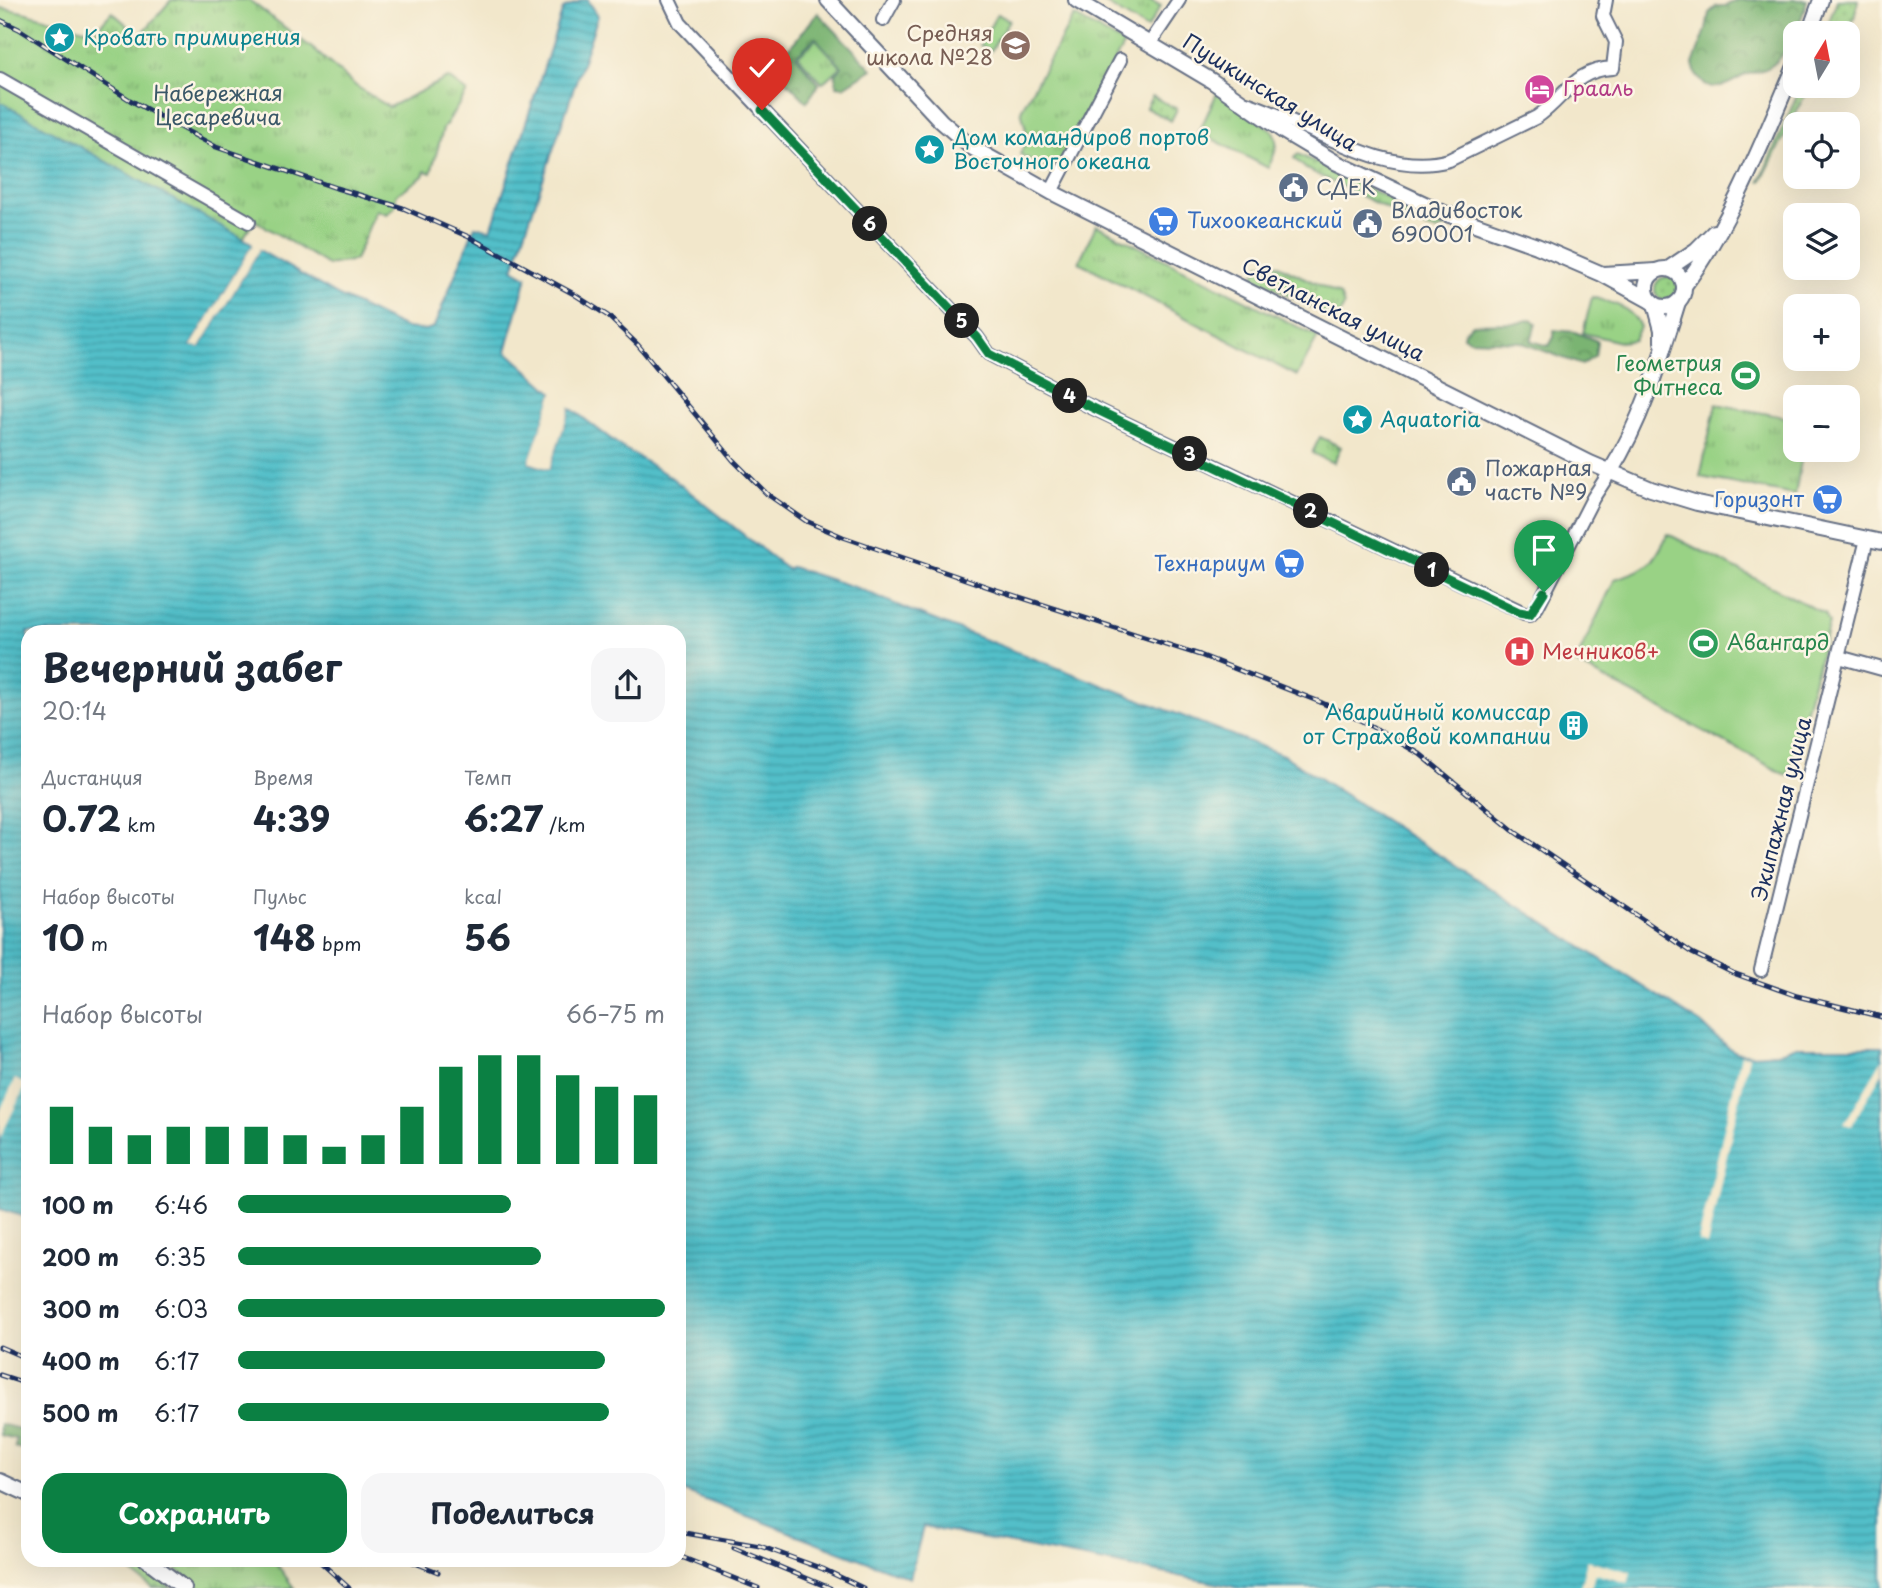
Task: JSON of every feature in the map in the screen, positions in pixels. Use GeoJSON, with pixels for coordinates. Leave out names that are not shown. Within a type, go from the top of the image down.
{"type":"FeatureCollection","features":[{"type":"Feature","properties":{"kind":"main road","name":"Светланская улица"},"geometry":{"type":"LineString","coordinates":[[828,0],[941,121],[971,147],[1051,192],[1610,472],[1651,489],[1697,503],[1875,541]]}},
{"type":"Feature","properties":{"kind":"main road"},"geometry":{"type":"LineString","coordinates":[[1813,21],[1821,0]]}},
{"type":"Feature","properties":{"kind":"main road","name":"Пушкинская улица"},"geometry":{"type":"LineString","coordinates":[[1084,2],[1335,162],[1444,213],[1537,246],[1602,274],[1653,303]]}},
{"type":"Feature","properties":{"kind":"main road"},"geometry":{"type":"LineString","coordinates":[[1610,472],[1625,449],[1685,286],[1707,256],[1783,95]]}},
{"type":"Feature","properties":{"kind":"main road"},"geometry":{"type":"LineString","coordinates":[[1662,351],[1662,330],[1647,293],[1650,277],[1696,250],[1722,224]]}},
{"type":"Feature","properties":{"kind":"main road","name":"Пушкинская улица"},"geometry":{"type":"LineString","coordinates":[[1602,274],[1662,270]]}},
{"type":"Feature","properties":{"kind":"main road"},"geometry":{"type":"LineString","coordinates":[[1662,270],[1682,278],[1685,286]]}},
{"type":"Feature","properties":{"kind":"main road"},"geometry":{"type":"LineString","coordinates":[[1653,303],[1667,307],[1678,302]]}},
{"type":"Feature","properties":{"kind":"main road"},"geometry":{"type":"LineString","coordinates":[[0,1481],[21,1491]]}},
{"type":"Feature","properties":{"kind":"main road"},"geometry":{"type":"LineString","coordinates":[[156,1567],[184,1588]]}},
{"type":"Feature","properties":{"kind":"street"},"geometry":{"type":"LineString","coordinates":[[669,0],[680,23],[981,342],[989,354],[1087,405],[1519,612],[1530,614],[1610,472]]}},
{"type":"Feature","properties":{"kind":"street"},"geometry":{"type":"LineString","coordinates":[[883,20],[894,0]]}},
{"type":"Feature","properties":{"kind":"street"},"geometry":{"type":"LineString","coordinates":[[1150,43],[1179,0]]}},
{"type":"Feature","properties":{"kind":"street"},"geometry":{"type":"LineString","coordinates":[[1246,103],[1273,111],[1374,155],[1411,164],[1433,165],[1449,160],[1537,117],[1577,78],[1599,69],[1613,68],[1616,42],[1603,16],[1606,0]]}},
{"type":"Feature","properties":{"kind":"street"},"geometry":{"type":"LineString","coordinates":[[1051,192],[1120,60]]}},
{"type":"Feature","properties":{"kind":"street"},"geometry":{"type":"LineString","coordinates":[[0,79],[249,222]]}},
{"type":"Feature","properties":{"kind":"street","name":"Экипажная улица"},"geometry":{"type":"LineString","coordinates":[[1761,971],[1839,657],[1875,541]]}},
{"type":"Feature","properties":{"kind":"street"},"geometry":{"type":"LineString","coordinates":[[1839,657],[1882,669]]}},
{"type":"Feature","properties":{"kind":"green space","name":"Набережная Цесаревича"},"geometry":{"type":"Polygon","coordinates":[[[171,0],[249,0],[356,86],[389,107],[448,78],[467,92],[443,129],[431,173],[425,171],[423,176],[396,195],[395,206],[387,214],[376,210],[355,260],[328,265],[254,220],[243,239],[0,102],[0,8],[95,31],[112,12],[140,36],[171,0]]]}},
{"type":"Feature","properties":{"kind":"green space"},"geometry":{"type":"Polygon","coordinates":[[[1150,0],[1161,6],[1147,29],[1101,1],[1150,0]]]}},
{"type":"Feature","properties":{"kind":"green space"},"geometry":{"type":"Polygon","coordinates":[[[1738,0],[1807,0],[1800,21],[1783,21],[1783,54],[1777,61],[1765,69],[1726,85],[1711,87],[1705,85],[1696,75],[1693,64],[1706,30],[1709,13],[1717,6],[1725,6],[1738,0]]]}},
{"type":"Feature","properties":{"kind":"green space"},"geometry":{"type":"Polygon","coordinates":[[[1837,0],[1858,0],[1852,21],[1829,21],[1837,0]]]}},
{"type":"Feature","properties":{"kind":"green space"},"geometry":{"type":"Polygon","coordinates":[[[818,13],[872,69],[844,87],[837,86],[835,74],[842,67],[815,38],[796,56],[819,84],[807,102],[775,70],[775,65],[818,13]]]}},
{"type":"Feature","properties":{"kind":"green space"},"geometry":{"type":"Polygon","coordinates":[[[997,14],[1009,20],[991,51],[980,45],[997,14]]]}},
{"type":"Feature","properties":{"kind":"green space"},"geometry":{"type":"Polygon","coordinates":[[[1074,16],[1124,44],[1053,174],[1020,154],[1028,138],[1021,110],[1074,16]]]}},
{"type":"Feature","properties":{"kind":"green space"},"geometry":{"type":"Polygon","coordinates":[[[816,39],[841,67],[822,83],[798,56],[816,39]]]}},
{"type":"Feature","properties":{"kind":"green space"},"geometry":{"type":"Polygon","coordinates":[[[1217,93],[1272,130],[1276,145],[1268,168],[1199,132],[1217,93]]]}},
{"type":"Feature","properties":{"kind":"green space"},"geometry":{"type":"Polygon","coordinates":[[[1152,96],[1177,109],[1171,121],[1146,108],[1152,96]]]}},
{"type":"Feature","properties":{"kind":"green space"},"geometry":{"type":"Polygon","coordinates":[[[1796,98],[1804,98],[1796,112],[1790,112],[1796,98]]]}},
{"type":"Feature","properties":{"kind":"green space"},"geometry":{"type":"Polygon","coordinates":[[[1783,128],[1783,139],[1760,181],[1783,128]]]}},
{"type":"Feature","properties":{"kind":"green space"},"geometry":{"type":"Polygon","coordinates":[[[1298,154],[1445,228],[1436,231],[1428,229],[1306,169],[1294,158],[1298,154]]]}},
{"type":"Feature","properties":{"kind":"green space"},"geometry":{"type":"Polygon","coordinates":[[[1096,225],[1318,337],[1297,376],[1079,262],[1096,225]]]}},
{"type":"Feature","properties":{"kind":"green space"},"geometry":{"type":"Polygon","coordinates":[[[1274,263],[1340,295],[1344,306],[1337,320],[1253,277],[1260,264],[1274,263]]]}},
{"type":"Feature","properties":{"kind":"green space"},"geometry":{"type":"Polygon","coordinates":[[[1667,277],[1676,280],[1679,289],[1676,298],[1667,301],[1658,298],[1655,289],[1658,280],[1667,277]]]}},
{"type":"Feature","properties":{"kind":"green space"},"geometry":{"type":"Polygon","coordinates":[[[1592,297],[1620,306],[1632,314],[1640,327],[1634,340],[1620,342],[1583,333],[1592,297]]]}},
{"type":"Feature","properties":{"kind":"green space"},"geometry":{"type":"Polygon","coordinates":[[[1531,319],[1536,323],[1531,341],[1549,346],[1554,330],[1575,332],[1597,341],[1595,356],[1582,365],[1520,342],[1470,340],[1463,336],[1472,324],[1518,323],[1531,319]]]}},
{"type":"Feature","properties":{"kind":"green space"},"geometry":{"type":"Polygon","coordinates":[[[1716,404],[1783,417],[1783,462],[1801,462],[1795,495],[1700,477],[1716,404]]]}},
{"type":"Feature","properties":{"kind":"green space"},"geometry":{"type":"Polygon","coordinates":[[[1320,437],[1341,447],[1333,463],[1312,453],[1320,437]]]}},
{"type":"Feature","properties":{"kind":"green space","name":"Авангард"},"geometry":{"type":"Polygon","coordinates":[[[1668,534],[1825,614],[1829,623],[1788,776],[1575,663],[1615,579],[1648,565],[1668,534]]]}},
{"type":"Feature","properties":{"kind":"green space"},"geometry":{"type":"Polygon","coordinates":[[[0,1424],[21,1429],[21,1449],[15,1447],[16,1439],[0,1435],[0,1424]]]}},
{"type":"Feature","properties":{"kind":"green space"},"geometry":{"type":"Polygon","coordinates":[[[124,1567],[143,1567],[172,1588],[153,1588],[124,1567]]]}},
{"type":"Feature","properties":{"kind":"green space"},"geometry":{"type":"Polygon","coordinates":[[[173,1567],[279,1567],[294,1588],[201,1588],[173,1567]]]}},
{"type":"Feature","properties":{"kind":"water"},"geometry":{"type":"Polygon","coordinates":[[[588,0],[598,16],[513,269],[527,277],[506,351],[553,393],[529,463],[549,469],[570,408],[620,446],[672,478],[788,570],[791,567],[860,589],[1283,755],[1703,1025],[1731,1049],[1755,1055],[1794,1047],[1882,1047],[1882,1588],[1241,1588],[923,1527],[910,1578],[686,1493],[686,625],[21,625],[21,1216],[0,1209],[0,102],[251,243],[252,246],[191,346],[200,347],[259,250],[339,296],[405,328],[426,330],[434,327],[475,226],[491,230],[563,9],[588,0]]]}},
{"type":"Feature","properties":{"kind":"pier"},"geometry":{"type":"Polygon","coordinates":[[[252,246],[255,248],[197,343],[256,249],[259,250],[200,347],[191,346],[252,246]]]}},
{"type":"Feature","properties":{"kind":"pier"},"geometry":{"type":"Polygon","coordinates":[[[553,393],[555,396],[533,460],[547,465],[568,406],[570,408],[549,469],[529,462],[553,393]]]}},
{"type":"Feature","properties":{"kind":"pier"},"geometry":{"type":"Polygon","coordinates":[[[1741,1055],[1749,1056],[1707,1245],[1698,1242],[1741,1055]]]}},
{"type":"Feature","properties":{"kind":"pier"},"geometry":{"type":"Polygon","coordinates":[[[1882,1060],[1882,1073],[1851,1126],[1844,1124],[1882,1060]]]}},
{"type":"Feature","properties":{"kind":"pier"},"geometry":{"type":"Polygon","coordinates":[[[15,1079],[21,1082],[21,1095],[0,1138],[0,1111],[15,1079]]]}},
{"type":"Feature","properties":{"kind":"pier"},"geometry":{"type":"Polygon","coordinates":[[[1587,1560],[1631,1572],[1628,1583],[1595,1574],[1591,1588],[1580,1588],[1587,1560]]]}},
{"type":"Feature","properties":{"kind":"railway"},"geometry":{"type":"LineString","coordinates":[[0,20],[19,29],[130,100],[216,147],[403,208],[469,237],[572,293],[608,316],[638,345],[733,460],[767,494],[806,521],[843,537],[994,589],[1200,655],[1362,721],[1420,754],[1515,832],[1692,953],[1733,973],[1797,996],[1882,1017]]}},
{"type":"Feature","properties":{"kind":"railway"},"geometry":{"type":"LineString","coordinates":[[0,1347],[21,1356]]}},
{"type":"Feature","properties":{"kind":"railway"},"geometry":{"type":"LineString","coordinates":[[0,1375],[21,1382]]}},
{"type":"Feature","properties":{"kind":"railway"},"geometry":{"type":"LineString","coordinates":[[686,1533],[760,1546],[823,1569],[863,1588]]}},
{"type":"Feature","properties":{"kind":"railway"},"geometry":{"type":"LineString","coordinates":[[734,1548],[830,1588]]}},
{"type":"Feature","properties":{"kind":"railway"},"geometry":{"type":"LineString","coordinates":[[686,1559],[758,1588]]}},
{"type":"Feature","properties":{"kind":"railway"},"geometry":{"type":"LineString","coordinates":[[326,1567],[349,1588]]}},
{"type":"Feature","properties":{"kind":"railway"},"geometry":{"type":"LineString","coordinates":[[425,1567],[438,1572]]}},
{"type":"Feature","properties":{"kind":"place","name":"Кровать примирения"},"geometry":{"type":"Point","coordinates":[60,38]}},
{"type":"Feature","properties":{"kind":"place","name":"Средняя школа №28"},"geometry":{"type":"Point","coordinates":[1016,46]}},
{"type":"Feature","properties":{"kind":"place","name":"Грааль"},"geometry":{"type":"Point","coordinates":[1540,89]}},
{"type":"Feature","properties":{"kind":"place","name":"Дом командиров портов Восточного океана"},"geometry":{"type":"Point","coordinates":[930,150]}},
{"type":"Feature","properties":{"kind":"place","name":"СДЕК"},"geometry":{"type":"Point","coordinates":[1293,188]}},
{"type":"Feature","properties":{"kind":"place","name":"Тихоокеанский"},"geometry":{"type":"Point","coordinates":[1164,221]}},
{"type":"Feature","properties":{"kind":"place","name":"Владивосток 690001"},"geometry":{"type":"Point","coordinates":[1368,223]}},
{"type":"Feature","properties":{"kind":"place","name":"Геометрия Фитнеса"},"geometry":{"type":"Point","coordinates":[1745,376]}},
{"type":"Feature","properties":{"kind":"place","name":"Aquatoria"},"geometry":{"type":"Point","coordinates":[1357,420]}},
{"type":"Feature","properties":{"kind":"place","name":"Пожарная часть №9"},"geometry":{"type":"Point","coordinates":[1462,481]}},
{"type":"Feature","properties":{"kind":"place","name":"Горизонт"},"geometry":{"type":"Point","coordinates":[1827,500]}},
{"type":"Feature","properties":{"kind":"place","name":"Технариум"},"geometry":{"type":"Point","coordinates":[1289,564]}},
{"type":"Feature","properties":{"kind":"place","name":"Авангард"},"geometry":{"type":"Point","coordinates":[1704,643]}},
{"type":"Feature","properties":{"kind":"place","name":"Мечников+"},"geometry":{"type":"Point","coordinates":[1519,652]}},
{"type":"Feature","properties":{"kind":"place","name":"Аварийный комиссар от Страховой компании"},"geometry":{"type":"Point","coordinates":[1574,725]}},
{"type":"Feature","properties":{"kind":"route"},"geometry":{"type":"LineString","coordinates":[[762,110],[977,337],[989,354],[1087,405],[1519,612],[1530,614],[1544,592]]}}]}
